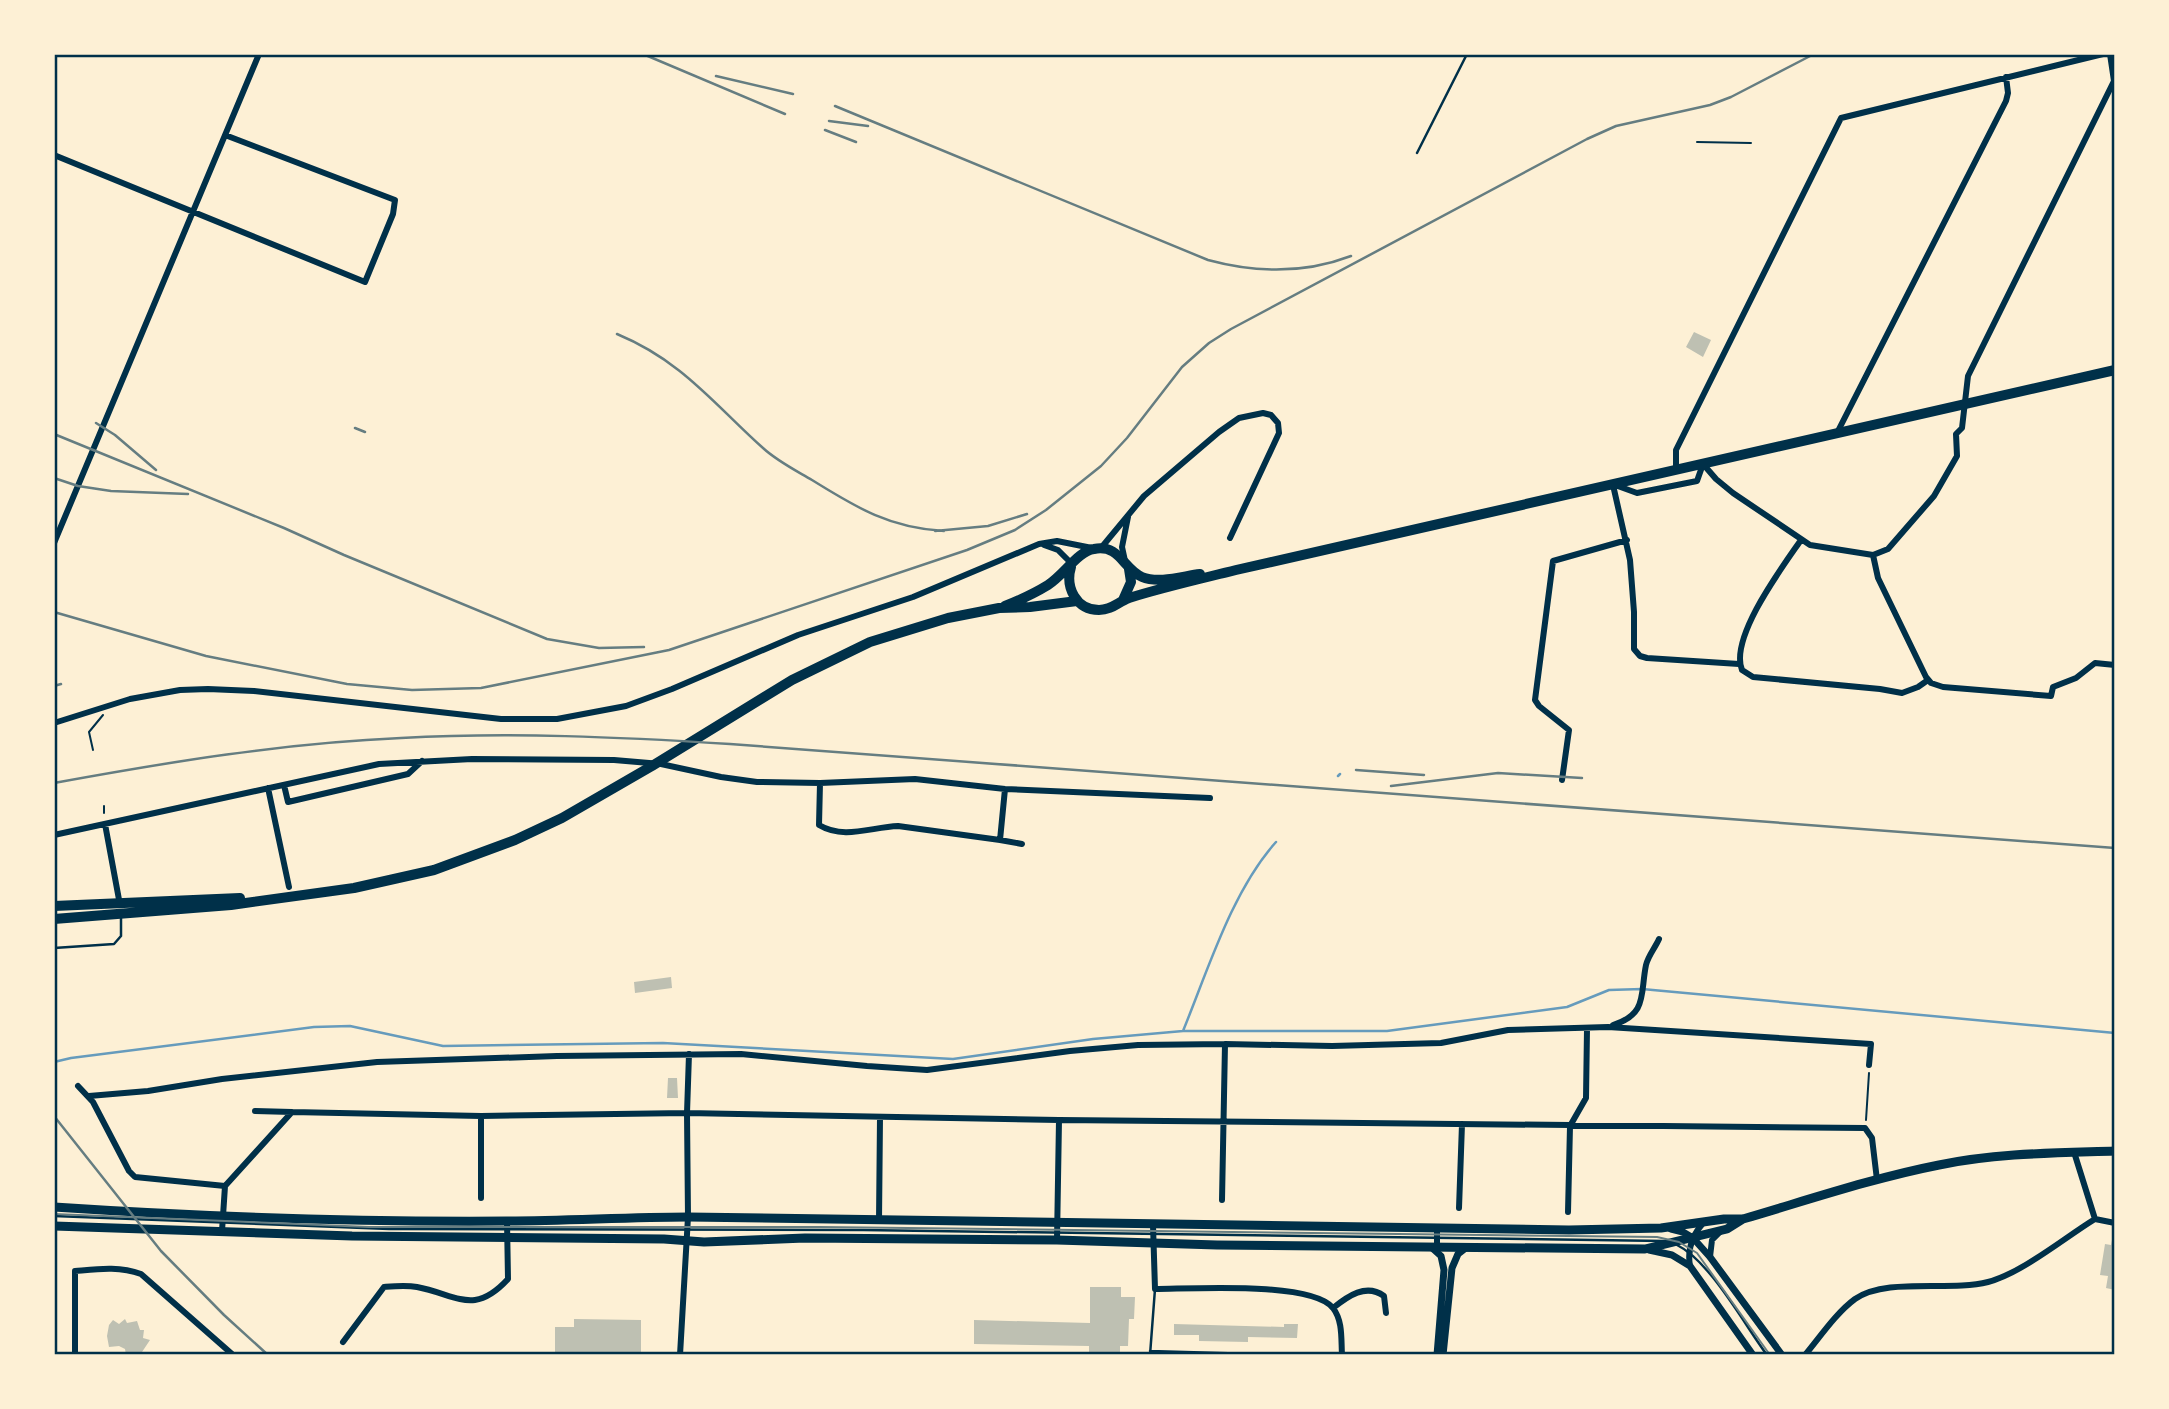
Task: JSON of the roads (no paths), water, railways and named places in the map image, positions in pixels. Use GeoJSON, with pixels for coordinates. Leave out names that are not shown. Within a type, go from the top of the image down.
{"type":"FeatureCollection","features":[{"type":"Feature","properties":{"kind":"main road"},"geometry":{"type":"LineString","coordinates":[[1071,566],[1070,589],[1077,601],[1088,608],[1102,610],[1122,601],[1236,570],[2115,370]]}},
{"type":"Feature","properties":{"kind":"main road"},"geometry":{"type":"LineString","coordinates":[[999,608],[1039,590],[1071,566],[1081,554],[1097,548],[1115,552],[1139,576],[1156,580],[1236,570]]}},
{"type":"Feature","properties":{"kind":"main road"},"geometry":{"type":"LineString","coordinates":[[1122,601],[1129,589],[1127,565]]}},
{"type":"Feature","properties":{"kind":"main road"},"geometry":{"type":"LineString","coordinates":[[54,906],[382,883],[446,866],[515,841],[606,793],[832,659],[870,642],[948,618],[999,608],[1077,601]]}},
{"type":"Feature","properties":{"kind":"main road"},"geometry":{"type":"LineString","coordinates":[[54,919],[231,905],[289,891]]}},
{"type":"Feature","properties":{"kind":"main road"},"geometry":{"type":"LineString","coordinates":[[54,1226],[319,1220],[685,1241],[892,1230],[1153,1233],[1266,1225],[1467,1247],[1645,1249],[1721,1230],[1743,1219],[1939,1164],[1994,1156],[2115,1151]]}},
{"type":"Feature","properties":{"kind":"main road"},"geometry":{"type":"LineString","coordinates":[[54,1207],[352,1236],[688,1217],[878,1222],[892,1230],[1153,1233],[1217,1245],[1436,1242],[1569,1230],[1661,1228],[1743,1219]]}},
{"type":"Feature","properties":{"kind":"street"},"geometry":{"type":"LineString","coordinates":[[54,543],[259,54]]}},
{"type":"Feature","properties":{"kind":"street"},"geometry":{"type":"LineString","coordinates":[[1676,470],[1676,450],[1841,118],[2103,54]]}},
{"type":"Feature","properties":{"kind":"street"},"geometry":{"type":"LineString","coordinates":[[1703,464],[1716,480],[1732,493],[1801,540],[1820,547],[1873,555],[1888,549],[1926,507],[1957,456],[1956,434],[1962,428],[1970,371],[2114,81],[2110,54]]}},
{"type":"Feature","properties":{"kind":"street"},"geometry":{"type":"LineString","coordinates":[[1837,433],[2006,101],[2006,77]]}},
{"type":"Feature","properties":{"kind":"street"},"geometry":{"type":"LineString","coordinates":[[54,155],[365,282],[393,214],[395,200],[225,135]]}},
{"type":"Feature","properties":{"kind":"street"},"geometry":{"type":"LineString","coordinates":[[54,723],[108,705],[180,690],[230,690],[501,719],[557,719],[598,713],[651,698],[798,635],[914,597],[1039,544],[1057,541],[1097,548],[1144,496],[1219,432],[1239,418],[1263,412],[1271,415],[1278,423],[1279,433],[1230,538]]}},
{"type":"Feature","properties":{"kind":"street"},"geometry":{"type":"LineString","coordinates":[[1613,485],[1637,494],[1679,486],[1697,481],[1703,464]]}},
{"type":"Feature","properties":{"kind":"street"},"geometry":{"type":"LineString","coordinates":[[1613,485],[1627,540],[1634,612],[1634,649],[1640,656],[1739,664]]}},
{"type":"Feature","properties":{"kind":"street"},"geometry":{"type":"LineString","coordinates":[[1127,565],[1122,547],[1128,515]]}},
{"type":"Feature","properties":{"kind":"street"},"geometry":{"type":"LineString","coordinates":[[1562,780],[1569,730],[1535,700],[1553,562],[1627,540]]}},
{"type":"Feature","properties":{"kind":"street"},"geometry":{"type":"LineString","coordinates":[[1801,540],[1755,611],[1740,654],[1739,664],[1742,670],[1753,677],[1902,693],[1927,680]]}},
{"type":"Feature","properties":{"kind":"street"},"geometry":{"type":"LineString","coordinates":[[1039,544],[1058,550],[1071,566]]}},
{"type":"Feature","properties":{"kind":"street"},"geometry":{"type":"LineString","coordinates":[[1873,555],[1878,578],[1927,680],[1943,687],[2052,696],[2053,687],[2076,678],[2095,663],[2115,666]]}},
{"type":"Feature","properties":{"kind":"street"},"geometry":{"type":"LineString","coordinates":[[284,785],[288,802],[408,774],[424,760]]}},
{"type":"Feature","properties":{"kind":"street"},"geometry":{"type":"LineString","coordinates":[[54,835],[379,764],[424,760],[614,760],[661,764],[721,778],[757,782],[820,783],[915,779],[1005,789],[1210,798]]}},
{"type":"Feature","properties":{"kind":"street"},"geometry":{"type":"LineString","coordinates":[[820,783],[818,825],[827,831],[853,834],[898,826],[1022,844]]}},
{"type":"Feature","properties":{"kind":"street"},"geometry":{"type":"LineString","coordinates":[[268,788],[289,891]]}},
{"type":"Feature","properties":{"kind":"street"},"geometry":{"type":"LineString","coordinates":[[1000,840],[1005,789]]}},
{"type":"Feature","properties":{"kind":"street"},"geometry":{"type":"LineString","coordinates":[[105,824],[121,915]]}},
{"type":"Feature","properties":{"kind":"street"},"geometry":{"type":"LineString","coordinates":[[1608,1027],[1636,1012],[1642,1002],[1647,962],[1659,939]]}},
{"type":"Feature","properties":{"kind":"street"},"geometry":{"type":"LineString","coordinates":[[89,1096],[377,1062],[741,1054],[927,1070],[1111,1048],[1224,1044],[1332,1046],[1441,1043],[1508,1030],[1608,1027],[1871,1044],[1869,1065]]}},
{"type":"Feature","properties":{"kind":"street"},"geometry":{"type":"LineString","coordinates":[[1568,1212],[1570,1126],[1586,1098],[1587,1029]]}},
{"type":"Feature","properties":{"kind":"street"},"geometry":{"type":"LineString","coordinates":[[1222,1200],[1224,1044]]}},
{"type":"Feature","properties":{"kind":"street"},"geometry":{"type":"LineString","coordinates":[[680,1355],[688,1217],[689,1054]]}},
{"type":"Feature","properties":{"kind":"street"},"geometry":{"type":"LineString","coordinates":[[78,1086],[89,1096],[129,1171],[135,1177],[225,1186]]}},
{"type":"Feature","properties":{"kind":"street"},"geometry":{"type":"LineString","coordinates":[[255,1111],[481,1116],[687,1114],[1865,1128],[1872,1138],[1877,1180]]}},
{"type":"Feature","properties":{"kind":"street"},"geometry":{"type":"LineString","coordinates":[[222,1224],[225,1186],[292,1112]]}},
{"type":"Feature","properties":{"kind":"street"},"geometry":{"type":"LineString","coordinates":[[481,1116],[481,1198]]}},
{"type":"Feature","properties":{"kind":"street"},"geometry":{"type":"LineString","coordinates":[[878,1222],[880,1117]]}},
{"type":"Feature","properties":{"kind":"street"},"geometry":{"type":"LineString","coordinates":[[1057,1232],[1059,1120]]}},
{"type":"Feature","properties":{"kind":"street"},"geometry":{"type":"LineString","coordinates":[[1459,1208],[1462,1124]]}},
{"type":"Feature","properties":{"kind":"street"},"geometry":{"type":"LineString","coordinates":[[2074,1152],[2095,1219]]}},
{"type":"Feature","properties":{"kind":"street"},"geometry":{"type":"LineString","coordinates":[[1805,1355],[1845,1308],[1864,1294],[1888,1288],[1957,1286],[1989,1281],[2016,1270],[2095,1219],[2115,1223]]}},
{"type":"Feature","properties":{"kind":"street"},"geometry":{"type":"LineString","coordinates":[[1690,1266],[1689,1251],[1693,1238],[1704,1222]]}},
{"type":"Feature","properties":{"kind":"street"},"geometry":{"type":"LineString","coordinates":[[1661,1228],[1676,1230],[1693,1238],[1782,1355]]}},
{"type":"Feature","properties":{"kind":"street"},"geometry":{"type":"LineString","coordinates":[[343,1342],[384,1287],[401,1285],[419,1288],[462,1301],[488,1297],[508,1279],[507,1229]]}},
{"type":"Feature","properties":{"kind":"street"},"geometry":{"type":"LineString","coordinates":[[1710,1257],[1712,1240],[1721,1230]]}},
{"type":"Feature","properties":{"kind":"street"},"geometry":{"type":"LineString","coordinates":[[1153,1233],[1155,1289],[1294,1290],[1324,1300],[1339,1317],[1342,1355]]}},
{"type":"Feature","properties":{"kind":"street"},"geometry":{"type":"LineString","coordinates":[[1436,1242],[1444,1264],[1437,1355]]}},
{"type":"Feature","properties":{"kind":"street"},"geometry":{"type":"LineString","coordinates":[[1443,1355],[1452,1268],[1458,1254],[1467,1247]]}},
{"type":"Feature","properties":{"kind":"street"},"geometry":{"type":"LineString","coordinates":[[1645,1249],[1672,1255],[1690,1266],[1753,1355]]}},
{"type":"Feature","properties":{"kind":"street"},"geometry":{"type":"LineString","coordinates":[[75,1355],[75,1270],[117,1268],[141,1274],[233,1355]]}},
{"type":"Feature","properties":{"kind":"street"},"geometry":{"type":"LineString","coordinates":[[1333,1308],[1358,1292],[1373,1290],[1384,1296],[1386,1313]]}},
{"type":"Feature","properties":{"kind":"lane"},"geometry":{"type":"LineString","coordinates":[[1417,153],[1467,54]]}},
{"type":"Feature","properties":{"kind":"lane"},"geometry":{"type":"LineString","coordinates":[[54,948],[114,944],[121,936],[121,915]]}},
{"type":"Feature","properties":{"kind":"lane"},"geometry":{"type":"LineString","coordinates":[[54,1216],[222,1224]]}},
{"type":"Feature","properties":{"kind":"lane"},"geometry":{"type":"LineString","coordinates":[[507,1229],[892,1230]]}},
{"type":"Feature","properties":{"kind":"lane"},"geometry":{"type":"LineString","coordinates":[[1436,1242],[1649,1239],[1674,1243],[1689,1251],[1710,1274],[1767,1355]]}},
{"type":"Feature","properties":{"kind":"lane"},"geometry":{"type":"LineString","coordinates":[[1155,1289],[1150,1353],[1285,1355]]}},
{"type":"Feature","properties":{"kind":"waterway"},"geometry":{"type":"LineString","coordinates":[[1183,1031],[1234,907],[1260,862],[1276,842]]}},
{"type":"Feature","properties":{"kind":"waterway"},"geometry":{"type":"LineString","coordinates":[[54,1062],[314,1027],[350,1026],[443,1046],[663,1043],[953,1059],[1093,1039],[1183,1031],[1387,1031],[1567,1007],[1609,990],[1642,989],[2115,1033]]}},
{"type":"Feature","properties":{"kind":"tram line"},"geometry":{"type":"LineString","coordinates":[[54,1214],[369,1227],[820,1227],[1657,1237],[1679,1242],[1697,1253],[1770,1355]]}},
{"type":"Feature","properties":{"kind":"railway"},"geometry":{"type":"LineString","coordinates":[[643,54],[785,114]]}},
{"type":"Feature","properties":{"kind":"railway"},"geometry":{"type":"LineString","coordinates":[[54,612],[206,656],[347,684],[412,690],[481,688],[669,650],[967,550],[1015,530],[1046,510],[1101,466],[1127,438],[1182,367],[1209,343],[1231,329],[1587,139],[1616,126],[1710,105],[1814,54]]}},
{"type":"Feature","properties":{"kind":"railway"},"geometry":{"type":"LineString","coordinates":[[716,76],[793,94]]}},
{"type":"Feature","properties":{"kind":"railway"},"geometry":{"type":"LineString","coordinates":[[835,106],[1208,260],[1280,270],[1316,266],[1351,256]]}},
{"type":"Feature","properties":{"kind":"railway"},"geometry":{"type":"LineString","coordinates":[[829,121],[868,126]]}},
{"type":"Feature","properties":{"kind":"railway"},"geometry":{"type":"LineString","coordinates":[[825,130],[856,142]]}},
{"type":"Feature","properties":{"kind":"railway"},"geometry":{"type":"LineString","coordinates":[[617,334],[679,370],[763,448],[786,465],[875,515],[907,526],[944,531]]}},
{"type":"Feature","properties":{"kind":"railway"},"geometry":{"type":"LineString","coordinates":[[96,423],[115,435],[156,470]]}},
{"type":"Feature","properties":{"kind":"railway"},"geometry":{"type":"LineString","coordinates":[[355,428],[365,432]]}},
{"type":"Feature","properties":{"kind":"railway"},"geometry":{"type":"LineString","coordinates":[[54,434],[547,639],[599,648],[644,647]]}},
{"type":"Feature","properties":{"kind":"railway"},"geometry":{"type":"LineString","coordinates":[[54,478],[78,486],[111,491],[188,494]]}},
{"type":"Feature","properties":{"kind":"railway"},"geometry":{"type":"LineString","coordinates":[[935,531],[988,526],[1027,514]]}},
{"type":"Feature","properties":{"kind":"railway"},"geometry":{"type":"LineString","coordinates":[[54,686],[61,684]]}},
{"type":"Feature","properties":{"kind":"railway"},"geometry":{"type":"LineString","coordinates":[[54,783],[183,761],[314,744],[442,736],[566,736],[730,744],[2115,848]]}},
{"type":"Feature","properties":{"kind":"railway"},"geometry":{"type":"LineString","coordinates":[[1356,770],[1424,775]]}},
{"type":"Feature","properties":{"kind":"railway"},"geometry":{"type":"LineString","coordinates":[[1391,786],[1498,773],[1582,778]]}},
{"type":"Feature","properties":{"kind":"railway"},"geometry":{"type":"LineString","coordinates":[[54,1116],[161,1251],[268,1355]]}}]}
